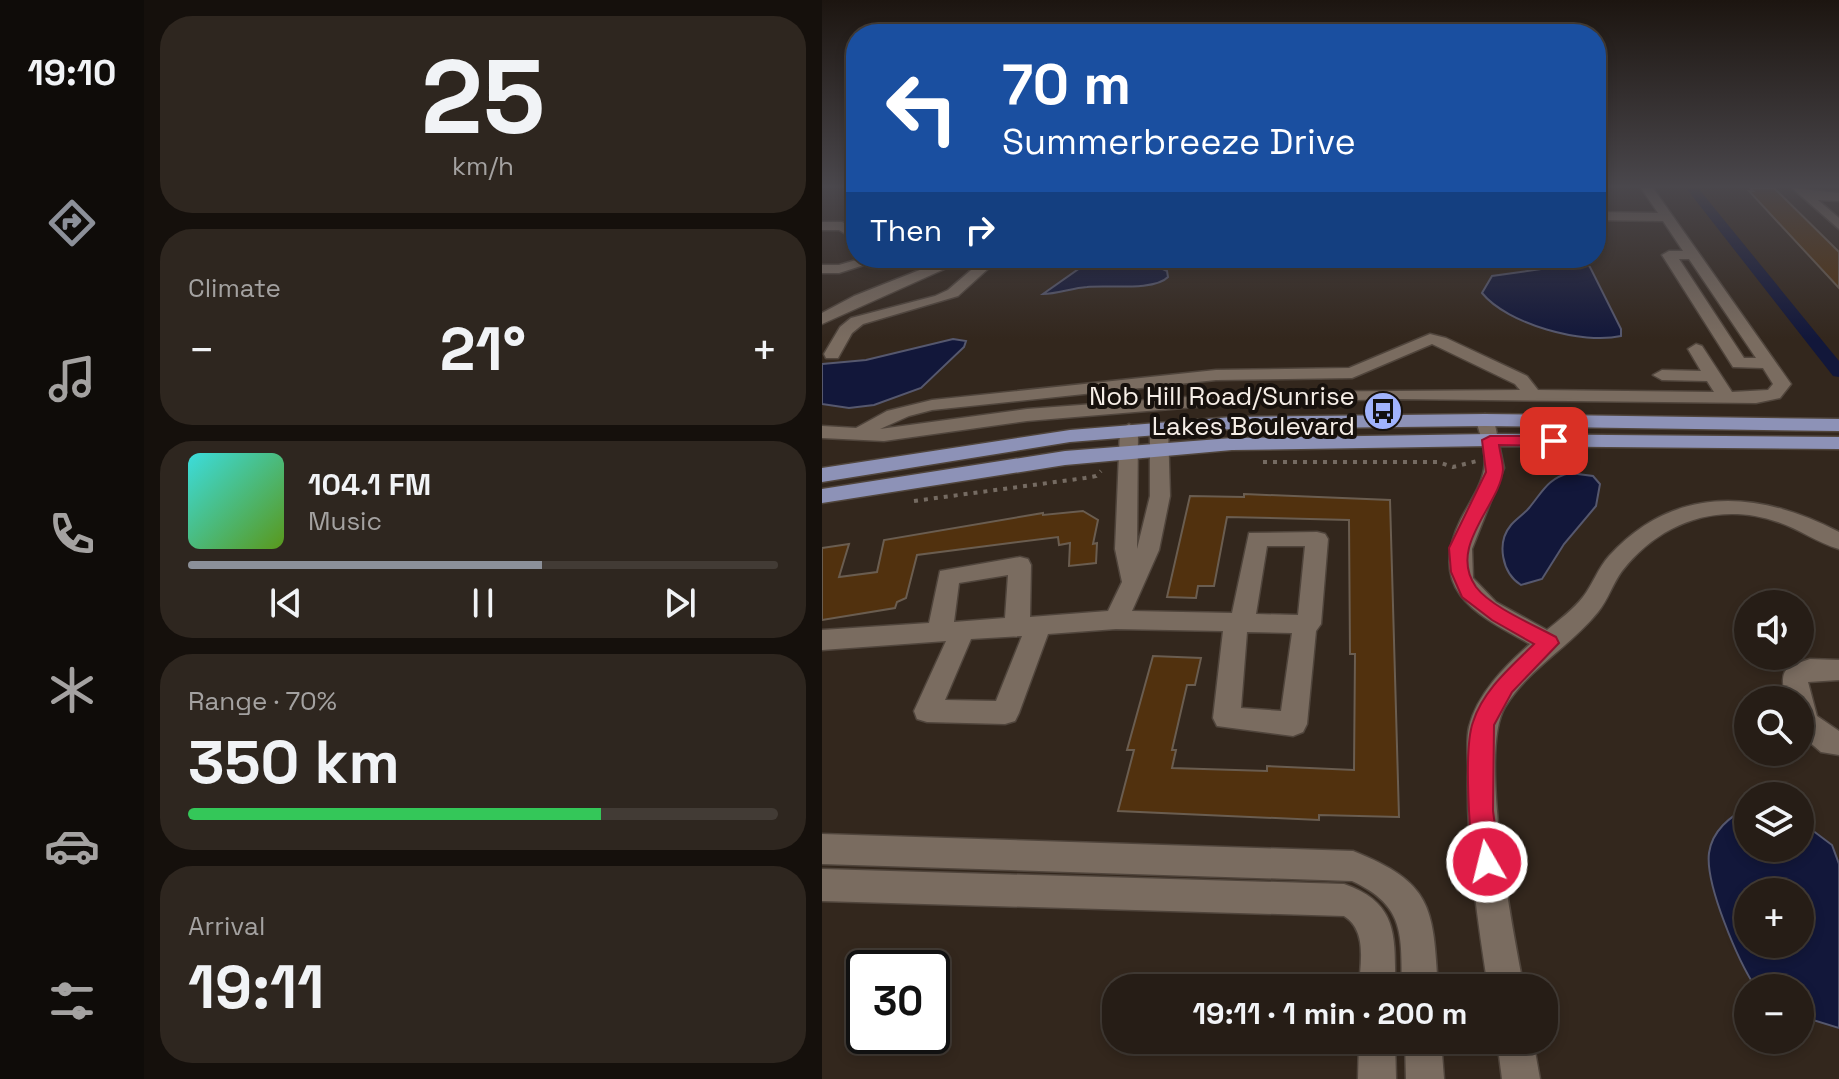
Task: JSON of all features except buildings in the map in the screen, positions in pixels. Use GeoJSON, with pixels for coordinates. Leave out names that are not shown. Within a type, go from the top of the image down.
{"type":"FeatureCollection","features":[{"type":"Feature","properties":{"kind":"main road"},"geometry":{"type":"LineString","coordinates":[[1489,439],[1839,425]]}},
{"type":"Feature","properties":{"kind":"main road"},"geometry":{"type":"LineString","coordinates":[[822,496],[1128,449],[1160,438],[1839,443]]}},
{"type":"Feature","properties":{"kind":"main road"},"geometry":{"type":"LineString","coordinates":[[822,475],[977,449],[1128,449]]}},
{"type":"Feature","properties":{"kind":"street"},"geometry":{"type":"LineString","coordinates":[[822,432],[884,435],[1043,414],[1240,398],[1533,395],[1756,398],[1774,394],[1782,384],[1682,238]]}},
{"type":"Feature","properties":{"kind":"street"},"geometry":{"type":"LineString","coordinates":[[1693,255],[1669,255],[1739,363],[1767,363]]}},
{"type":"Feature","properties":{"kind":"street"},"geometry":{"type":"LineString","coordinates":[[822,269],[846,267]]}},
{"type":"Feature","properties":{"kind":"street"},"geometry":{"type":"LineString","coordinates":[[894,268],[903,275]]}},
{"type":"Feature","properties":{"kind":"street"},"geometry":{"type":"LineString","coordinates":[[824,313],[917,268]]}},
{"type":"Feature","properties":{"kind":"street"},"geometry":{"type":"LineString","coordinates":[[903,275],[927,268]]}},
{"type":"Feature","properties":{"kind":"street"},"geometry":{"type":"LineString","coordinates":[[832,354],[846,330],[857,321],[940,299],[953,293],[982,268]]}},
{"type":"Feature","properties":{"kind":"street"},"geometry":{"type":"LineString","coordinates":[[824,313],[857,321]]}},
{"type":"Feature","properties":{"kind":"street"},"geometry":{"type":"LineString","coordinates":[[858,435],[876,422],[904,409],[932,405],[1216,375],[1352,373],[1430,339],[1521,380],[1533,395]]}},
{"type":"Feature","properties":{"kind":"street"},"geometry":{"type":"LineString","coordinates":[[1696,349],[1726,397]]}},
{"type":"Feature","properties":{"kind":"street"},"geometry":{"type":"LineString","coordinates":[[1662,375],[1713,376]]}},
{"type":"Feature","properties":{"kind":"street"},"geometry":{"type":"LineString","coordinates":[[1116,620],[1132,579],[1148,550],[1160,496],[1160,438]]}},
{"type":"Feature","properties":{"kind":"street"},"geometry":{"type":"LineString","coordinates":[[1489,439],[1495,472],[1459,548],[1461,572],[1469,592],[1499,615],[1548,643]]}},
{"type":"Feature","properties":{"kind":"street"},"geometry":{"type":"LineString","coordinates":[[1128,449],[1126,549],[1132,579]]}},
{"type":"Feature","properties":{"kind":"street"},"geometry":{"type":"LineString","coordinates":[[1504,974],[1481,811],[1483,724],[1505,686],[1589,607],[1615,564],[1648,531],[1686,512],[1712,507],[1760,508],[1806,521],[1839,541]]}},
{"type":"Feature","properties":{"kind":"street"},"geometry":{"type":"LineString","coordinates":[[822,640],[1116,620],[1239,622],[1293,623],[1309,624],[1317,539],[1257,538],[1239,622],[1227,718],[1293,724],[1293,623]]}},
{"type":"Feature","properties":{"kind":"street"},"geometry":{"type":"LineString","coordinates":[[1020,565],[1028,626],[1005,713],[927,711],[952,631],[948,577],[1020,565]]}},
{"type":"Feature","properties":{"kind":"street"},"geometry":{"type":"LineString","coordinates":[[1796,686],[1794,677],[1810,669],[1839,670]]}},
{"type":"Feature","properties":{"kind":"street"},"geometry":{"type":"LineString","coordinates":[[1814,729],[1831,743],[1839,743]]}},
{"type":"Feature","properties":{"kind":"street"},"geometry":{"type":"LineString","coordinates":[[822,849],[1353,866],[1385,879],[1408,900],[1413,914],[1419,974]]}},
{"type":"Feature","properties":{"kind":"street"},"geometry":{"type":"LineString","coordinates":[[1239,898],[1243,862]]}},
{"type":"Feature","properties":{"kind":"street"},"geometry":{"type":"LineString","coordinates":[[822,885],[1354,902],[1365,910],[1374,923],[1376,974]]}},
{"type":"Feature","properties":{"kind":"street"},"geometry":{"type":"LineString","coordinates":[[1377,1054],[1377,1079]]}},
{"type":"Feature","properties":{"kind":"street"},"geometry":{"type":"LineString","coordinates":[[1424,1054],[1425,1079]]}},
{"type":"Feature","properties":{"kind":"street"},"geometry":{"type":"LineString","coordinates":[[1517,1054],[1521,1079]]}},
{"type":"Feature","properties":{"kind":"path"},"geometry":{"type":"LineString","coordinates":[[1260,462],[1438,462],[1453,467],[1489,439]]}},
{"type":"Feature","properties":{"kind":"path"},"geometry":{"type":"LineString","coordinates":[[910,502],[1096,476],[1128,449]]}},
{"type":"Feature","properties":{"kind":"water"},"geometry":{"type":"Polygon","coordinates":[[[1080,268],[1161,268],[1167,271],[1168,277],[1142,286],[1087,287],[1043,294],[1080,268]]]}},
{"type":"Feature","properties":{"kind":"water"},"geometry":{"type":"Polygon","coordinates":[[[1590,268],[1621,329],[1621,336],[1587,337],[1547,330],[1509,314],[1482,293],[1492,276],[1541,269],[1590,268]]]}},
{"type":"Feature","properties":{"kind":"water"},"geometry":{"type":"Polygon","coordinates":[[[953,339],[966,341],[964,347],[921,388],[874,405],[849,408],[822,404],[822,364],[866,360],[953,339]]]}},
{"type":"Feature","properties":{"kind":"water"},"geometry":{"type":"Polygon","coordinates":[[[1570,473],[1593,476],[1600,484],[1596,506],[1564,544],[1542,579],[1521,585],[1509,573],[1503,557],[1506,532],[1546,486],[1570,473]]]}},
{"type":"Feature","properties":{"kind":"water"},"geometry":{"type":"Polygon","coordinates":[[[1734,816],[1734,862],[1814,862],[1814,832],[1832,845],[1839,864],[1839,1028],[1814,1020],[1814,974],[1748,974],[1740,960],[1814,958],[1814,878],[1734,878],[1734,946],[1717,902],[1709,867],[1711,845],[1718,831],[1734,816]]]}},
{"type":"Feature","properties":{"kind":"waterway"},"geometry":{"type":"LineString","coordinates":[[1732,238],[1839,372]]}},
{"type":"Feature","properties":{"kind":"place","name":"Nob Hill Road/Sunrise Lakes Boulevard"},"geometry":{"type":"Point","coordinates":[1383,411]}},
{"type":"Feature","properties":{"kind":"route"},"geometry":{"type":"LineString","coordinates":[[1487,862],[1481,811],[1483,724],[1505,686],[1548,643],[1499,615],[1469,592],[1461,572],[1459,548],[1495,472],[1490,440],[1554,441]]}}]}
